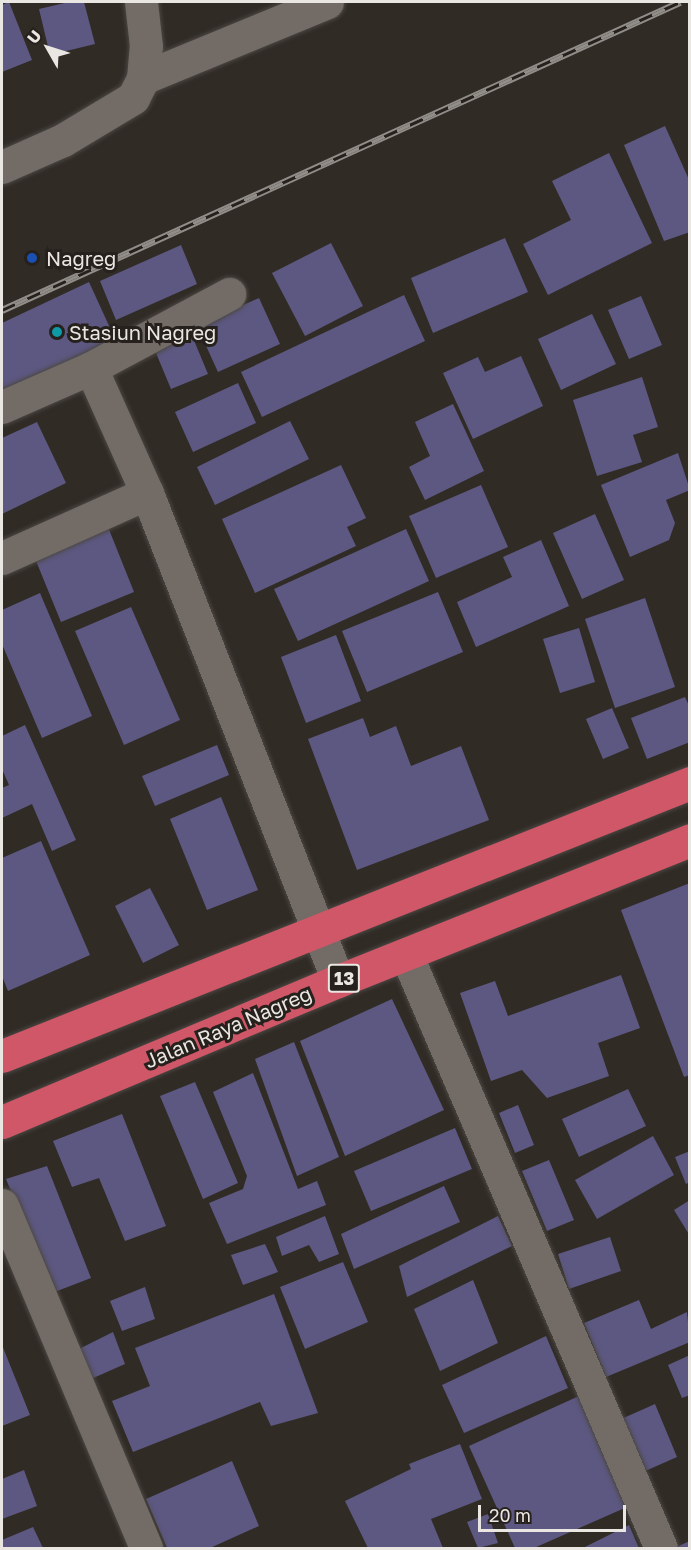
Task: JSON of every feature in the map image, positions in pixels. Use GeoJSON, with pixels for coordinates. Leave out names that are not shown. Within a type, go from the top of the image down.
{"type":"FeatureCollection","features":[{"type":"Feature","properties":{"kind":"highway"},"geometry":{"type":"LineString","coordinates":[[2,1056],[690,783]]}},
{"type":"Feature","properties":{"kind":"highway","name":"Jalan Raya Nagreg"},"geometry":{"type":"LineString","coordinates":[[2,1122],[338,981],[690,840]]}},
{"type":"Feature","properties":{"kind":"street"},"geometry":{"type":"LineString","coordinates":[[2,167],[63,140],[133,98],[143,78],[146,46],[141,2]]}},
{"type":"Feature","properties":{"kind":"street"},"geometry":{"type":"LineString","coordinates":[[143,78],[327,2]]}},
{"type":"Feature","properties":{"kind":"street"},"geometry":{"type":"LineString","coordinates":[[2,407],[91,368],[229,294]]}},
{"type":"Feature","properties":{"kind":"street"},"geometry":{"type":"LineString","coordinates":[[91,368],[147,493],[338,981]]}},
{"type":"Feature","properties":{"kind":"street"},"geometry":{"type":"LineString","coordinates":[[2,558],[147,493]]}},
{"type":"Feature","properties":{"kind":"street"},"geometry":{"type":"LineString","coordinates":[[406,954],[661,1548]]}},
{"type":"Feature","properties":{"kind":"street"},"geometry":{"type":"LineString","coordinates":[[2,1205],[146,1548]]}},
{"type":"Feature","properties":{"kind":"building"},"geometry":{"type":"Polygon","coordinates":[[[9,2],[32,60],[2,72],[2,5],[9,2]]]}},
{"type":"Feature","properties":{"kind":"building"},"geometry":{"type":"Polygon","coordinates":[[[69,2],[84,2],[95,44],[50,55],[39,9],[69,2]]]}},
{"type":"Feature","properties":{"kind":"building"},"geometry":{"type":"Polygon","coordinates":[[[665,126],[690,182],[690,232],[664,241],[624,145],[665,126]]]}},
{"type":"Feature","properties":{"kind":"building"},"geometry":{"type":"Polygon","coordinates":[[[609,153],[652,243],[548,295],[523,244],[571,220],[552,181],[609,153]]]}},
{"type":"Feature","properties":{"kind":"building"},"geometry":{"type":"Polygon","coordinates":[[[505,238],[528,292],[433,333],[411,278],[505,238]]]}},
{"type":"Feature","properties":{"kind":"building"},"geometry":{"type":"Polygon","coordinates":[[[331,243],[363,306],[305,336],[272,273],[331,243]]]}},
{"type":"Feature","properties":{"kind":"building"},"geometry":{"type":"Polygon","coordinates":[[[181,245],[197,284],[116,320],[100,281],[181,245]]]}},
{"type":"Feature","properties":{"kind":"building","name":"Stasiun Nagreg"},"geometry":{"type":"Polygon","coordinates":[[[89,282],[116,341],[2,395],[2,323],[89,282]]]}},
{"type":"Feature","properties":{"kind":"building"},"geometry":{"type":"Polygon","coordinates":[[[404,295],[425,341],[262,417],[241,372],[404,295]]]}},
{"type":"Feature","properties":{"kind":"building"},"geometry":{"type":"Polygon","coordinates":[[[641,296],[662,345],[629,359],[608,310],[641,296]]]}},
{"type":"Feature","properties":{"kind":"building"},"geometry":{"type":"Polygon","coordinates":[[[259,298],[280,344],[218,372],[197,326],[259,298]]]}},
{"type":"Feature","properties":{"kind":"building"},"geometry":{"type":"Polygon","coordinates":[[[592,314],[616,364],[561,390],[538,339],[592,314]]]}},
{"type":"Feature","properties":{"kind":"building"},"geometry":{"type":"Polygon","coordinates":[[[188,326],[208,374],[171,389],[151,341],[188,326]]]}},
{"type":"Feature","properties":{"kind":"building"},"geometry":{"type":"Polygon","coordinates":[[[521,356],[543,406],[473,439],[443,373],[478,357],[485,372],[521,356]]]}},
{"type":"Feature","properties":{"kind":"building"},"geometry":{"type":"Polygon","coordinates":[[[642,377],[658,427],[633,435],[642,462],[597,476],[573,400],[642,377]]]}},
{"type":"Feature","properties":{"kind":"building"},"geometry":{"type":"Polygon","coordinates":[[[238,383],[256,423],[193,452],[175,412],[238,383]]]}},
{"type":"Feature","properties":{"kind":"building"},"geometry":{"type":"Polygon","coordinates":[[[453,404],[484,471],[425,500],[409,467],[430,456],[415,422],[453,404]]]}},
{"type":"Feature","properties":{"kind":"building"},"geometry":{"type":"Polygon","coordinates":[[[290,421],[309,459],[215,505],[197,467],[290,421]]]}},
{"type":"Feature","properties":{"kind":"building"},"geometry":{"type":"Polygon","coordinates":[[[37,422],[66,483],[2,514],[2,438],[37,422]]]}},
{"type":"Feature","properties":{"kind":"building"},"geometry":{"type":"Polygon","coordinates":[[[678,453],[690,490],[666,500],[675,523],[669,540],[630,557],[601,485],[678,453]]]}},
{"type":"Feature","properties":{"kind":"building"},"geometry":{"type":"Polygon","coordinates":[[[341,465],[366,518],[347,527],[356,546],[255,593],[222,519],[341,465]]]}},
{"type":"Feature","properties":{"kind":"building"},"geometry":{"type":"Polygon","coordinates":[[[481,485],[508,547],[436,578],[409,516],[481,485]]]}},
{"type":"Feature","properties":{"kind":"building"},"geometry":{"type":"Polygon","coordinates":[[[595,514],[624,580],[582,599],[553,533],[595,514]]]}},
{"type":"Feature","properties":{"kind":"building"},"geometry":{"type":"Polygon","coordinates":[[[108,527],[134,592],[61,622],[34,556],[108,527]]]}},
{"type":"Feature","properties":{"kind":"building"},"geometry":{"type":"Polygon","coordinates":[[[406,529],[429,581],[298,641],[274,589],[406,529]]]}},
{"type":"Feature","properties":{"kind":"building"},"geometry":{"type":"Polygon","coordinates":[[[541,540],[569,606],[476,647],[457,602],[512,577],[503,557],[541,540]]]}},
{"type":"Feature","properties":{"kind":"building"},"geometry":{"type":"Polygon","coordinates":[[[438,592],[463,652],[367,692],[342,631],[438,592]]]}},
{"type":"Feature","properties":{"kind":"building"},"geometry":{"type":"Polygon","coordinates":[[[40,593],[92,716],[42,738],[2,644],[2,610],[40,593]]]}},
{"type":"Feature","properties":{"kind":"building"},"geometry":{"type":"Polygon","coordinates":[[[645,598],[675,687],[615,708],[585,619],[645,598]]]}},
{"type":"Feature","properties":{"kind":"building"},"geometry":{"type":"Polygon","coordinates":[[[131,607],[180,720],[124,745],[75,631],[131,607]]]}},
{"type":"Feature","properties":{"kind":"building"},"geometry":{"type":"Polygon","coordinates":[[[579,628],[595,682],[560,693],[543,639],[579,628]]]}},
{"type":"Feature","properties":{"kind":"building"},"geometry":{"type":"Polygon","coordinates":[[[336,635],[361,701],[306,723],[281,657],[336,635]]]}},
{"type":"Feature","properties":{"kind":"building"},"geometry":{"type":"Polygon","coordinates":[[[685,697],[690,708],[690,742],[647,759],[631,718],[685,697]]]}},
{"type":"Feature","properties":{"kind":"building"},"geometry":{"type":"Polygon","coordinates":[[[612,708],[629,748],[603,759],[586,719],[612,708]]]}},
{"type":"Feature","properties":{"kind":"building"},"geometry":{"type":"Polygon","coordinates":[[[363,718],[370,737],[396,726],[411,766],[461,746],[489,820],[357,870],[308,739],[363,718]]]}},
{"type":"Feature","properties":{"kind":"building"},"geometry":{"type":"Polygon","coordinates":[[[25,725],[76,840],[52,851],[32,804],[2,818],[2,788],[9,785],[2,769],[2,736],[25,725]]]}},
{"type":"Feature","properties":{"kind":"building"},"geometry":{"type":"Polygon","coordinates":[[[217,745],[229,775],[155,806],[142,776],[217,745]]]}},
{"type":"Feature","properties":{"kind":"building"},"geometry":{"type":"Polygon","coordinates":[[[221,797],[258,890],[207,910],[170,819],[221,797]]]}},
{"type":"Feature","properties":{"kind":"building"},"geometry":{"type":"Polygon","coordinates":[[[41,841],[90,955],[8,991],[2,976],[2,858],[41,841]]]}},
{"type":"Feature","properties":{"kind":"building"},"geometry":{"type":"Polygon","coordinates":[[[690,883],[690,1075],[684,1077],[621,910],[690,883]]]}},
{"type":"Feature","properties":{"kind":"building"},"geometry":{"type":"Polygon","coordinates":[[[150,888],[179,945],[143,963],[115,906],[150,888]]]}},
{"type":"Feature","properties":{"kind":"building"},"geometry":{"type":"Polygon","coordinates":[[[621,975],[640,1028],[598,1043],[609,1076],[547,1098],[522,1070],[491,1081],[460,993],[495,981],[508,1016],[621,975]]]}},
{"type":"Feature","properties":{"kind":"building"},"geometry":{"type":"Polygon","coordinates":[[[392,999],[444,1110],[345,1156],[300,1041],[392,999]]]}},
{"type":"Feature","properties":{"kind":"building"},"geometry":{"type":"Polygon","coordinates":[[[294,1042],[339,1157],[297,1176],[255,1059],[294,1042]]]}},
{"type":"Feature","properties":{"kind":"building"},"geometry":{"type":"Polygon","coordinates":[[[253,1073],[298,1189],[317,1181],[326,1205],[227,1244],[209,1203],[243,1189],[247,1176],[213,1092],[253,1073]]]}},
{"type":"Feature","properties":{"kind":"building"},"geometry":{"type":"Polygon","coordinates":[[[195,1082],[238,1183],[203,1199],[160,1096],[195,1082]]]}},
{"type":"Feature","properties":{"kind":"building"},"geometry":{"type":"Polygon","coordinates":[[[628,1089],[646,1126],[579,1157],[562,1119],[628,1089]]]}},
{"type":"Feature","properties":{"kind":"building"},"geometry":{"type":"Polygon","coordinates":[[[518,1105],[534,1145],[515,1153],[499,1113],[518,1105]]]}},
{"type":"Feature","properties":{"kind":"building"},"geometry":{"type":"Polygon","coordinates":[[[122,1114],[166,1226],[125,1241],[99,1178],[72,1187],[53,1141],[122,1114]]]}},
{"type":"Feature","properties":{"kind":"building"},"geometry":{"type":"Polygon","coordinates":[[[455,1128],[472,1169],[371,1211],[354,1171],[455,1128]]]}},
{"type":"Feature","properties":{"kind":"building"},"geometry":{"type":"Polygon","coordinates":[[[653,1136],[674,1175],[597,1219],[575,1180],[653,1136]]]}},
{"type":"Feature","properties":{"kind":"building"},"geometry":{"type":"Polygon","coordinates":[[[690,1151],[690,1182],[686,1184],[675,1157],[690,1151]]]}},
{"type":"Feature","properties":{"kind":"building"},"geometry":{"type":"Polygon","coordinates":[[[549,1160],[574,1220],[547,1231],[522,1171],[549,1160]]]}},
{"type":"Feature","properties":{"kind":"building"},"geometry":{"type":"Polygon","coordinates":[[[47,1166],[91,1278],[52,1293],[6,1179],[47,1166]]]}},
{"type":"Feature","properties":{"kind":"building"},"geometry":{"type":"Polygon","coordinates":[[[444,1186],[460,1222],[354,1269],[341,1234],[444,1186]]]}},
{"type":"Feature","properties":{"kind":"building"},"geometry":{"type":"Polygon","coordinates":[[[690,1200],[690,1236],[674,1210],[690,1200]]]}},
{"type":"Feature","properties":{"kind":"building"},"geometry":{"type":"Polygon","coordinates":[[[325,1216],[339,1254],[319,1262],[309,1245],[282,1256],[276,1237],[325,1216]]]}},
{"type":"Feature","properties":{"kind":"building"},"geometry":{"type":"Polygon","coordinates":[[[498,1216],[512,1246],[407,1297],[399,1266],[498,1216]]]}},
{"type":"Feature","properties":{"kind":"building"},"geometry":{"type":"Polygon","coordinates":[[[610,1237],[621,1271],[569,1289],[558,1254],[610,1237]]]}},
{"type":"Feature","properties":{"kind":"building"},"geometry":{"type":"Polygon","coordinates":[[[265,1244],[278,1272],[243,1285],[231,1255],[265,1244]]]}},
{"type":"Feature","properties":{"kind":"building"},"geometry":{"type":"Polygon","coordinates":[[[343,1262],[368,1322],[305,1349],[280,1287],[343,1262]]]}},
{"type":"Feature","properties":{"kind":"building"},"geometry":{"type":"Polygon","coordinates":[[[473,1280],[498,1343],[440,1371],[414,1309],[473,1280]]]}},
{"type":"Feature","properties":{"kind":"building"},"geometry":{"type":"Polygon","coordinates":[[[145,1287],[155,1319],[122,1331],[110,1301],[145,1287]]]}},
{"type":"Feature","properties":{"kind":"building"},"geometry":{"type":"Polygon","coordinates":[[[274,1294],[318,1413],[271,1426],[260,1402],[133,1452],[112,1401],[150,1386],[135,1348],[274,1294]]]}},
{"type":"Feature","properties":{"kind":"building"},"geometry":{"type":"Polygon","coordinates":[[[639,1300],[651,1329],[687,1312],[690,1342],[606,1377],[584,1323],[639,1300]]]}},
{"type":"Feature","properties":{"kind":"building"},"geometry":{"type":"Polygon","coordinates":[[[113,1332],[125,1364],[91,1379],[79,1349],[113,1332]]]}},
{"type":"Feature","properties":{"kind":"building"},"geometry":{"type":"Polygon","coordinates":[[[546,1336],[568,1388],[464,1433],[442,1385],[546,1336]]]}},
{"type":"Feature","properties":{"kind":"building"},"geometry":{"type":"Polygon","coordinates":[[[2,1345],[30,1415],[2,1426],[2,1345]]]}},
{"type":"Feature","properties":{"kind":"building"},"geometry":{"type":"Polygon","coordinates":[[[690,1355],[690,1395],[682,1398],[668,1365],[690,1355]]]}},
{"type":"Feature","properties":{"kind":"building"},"geometry":{"type":"Polygon","coordinates":[[[579,1396],[627,1507],[534,1548],[515,1548],[469,1446],[579,1396]]]}},
{"type":"Feature","properties":{"kind":"building"},"geometry":{"type":"Polygon","coordinates":[[[655,1404],[677,1457],[643,1472],[619,1420],[655,1404]]]}},
{"type":"Feature","properties":{"kind":"building"},"geometry":{"type":"Polygon","coordinates":[[[460,1444],[482,1499],[431,1519],[443,1548],[368,1548],[345,1501],[411,1469],[409,1464],[460,1444]]]}},
{"type":"Feature","properties":{"kind":"building"},"geometry":{"type":"Polygon","coordinates":[[[232,1461],[259,1526],[210,1548],[167,1548],[146,1499],[232,1461]]]}},
{"type":"Feature","properties":{"kind":"building"},"geometry":{"type":"Polygon","coordinates":[[[24,1470],[37,1506],[2,1519],[2,1479],[24,1470]]]}},
{"type":"Feature","properties":{"kind":"building"},"geometry":{"type":"Polygon","coordinates":[[[488,1514],[498,1543],[478,1548],[467,1522],[488,1514]]]}},
{"type":"Feature","properties":{"kind":"building"},"geometry":{"type":"Polygon","coordinates":[[[629,1525],[639,1548],[583,1548],[629,1525]]]}},
{"type":"Feature","properties":{"kind":"building"},"geometry":{"type":"Polygon","coordinates":[[[33,1527],[43,1548],[2,1548],[2,1540],[33,1527]]]}},
{"type":"Feature","properties":{"kind":"building"},"geometry":{"type":"Polygon","coordinates":[[[690,1541],[690,1548],[676,1548],[676,1547],[690,1541]]]}},
{"type":"Feature","properties":{"kind":"railway"},"geometry":{"type":"LineString","coordinates":[[2,310],[680,2]]}},
{"type":"Feature","properties":{"kind":"place","name":"Nagreg"},"geometry":{"type":"Point","coordinates":[32,258]}},
{"type":"Feature","properties":{"kind":"place","name":"Stasiun Nagreg"},"geometry":{"type":"Point","coordinates":[57,332]}}]}
